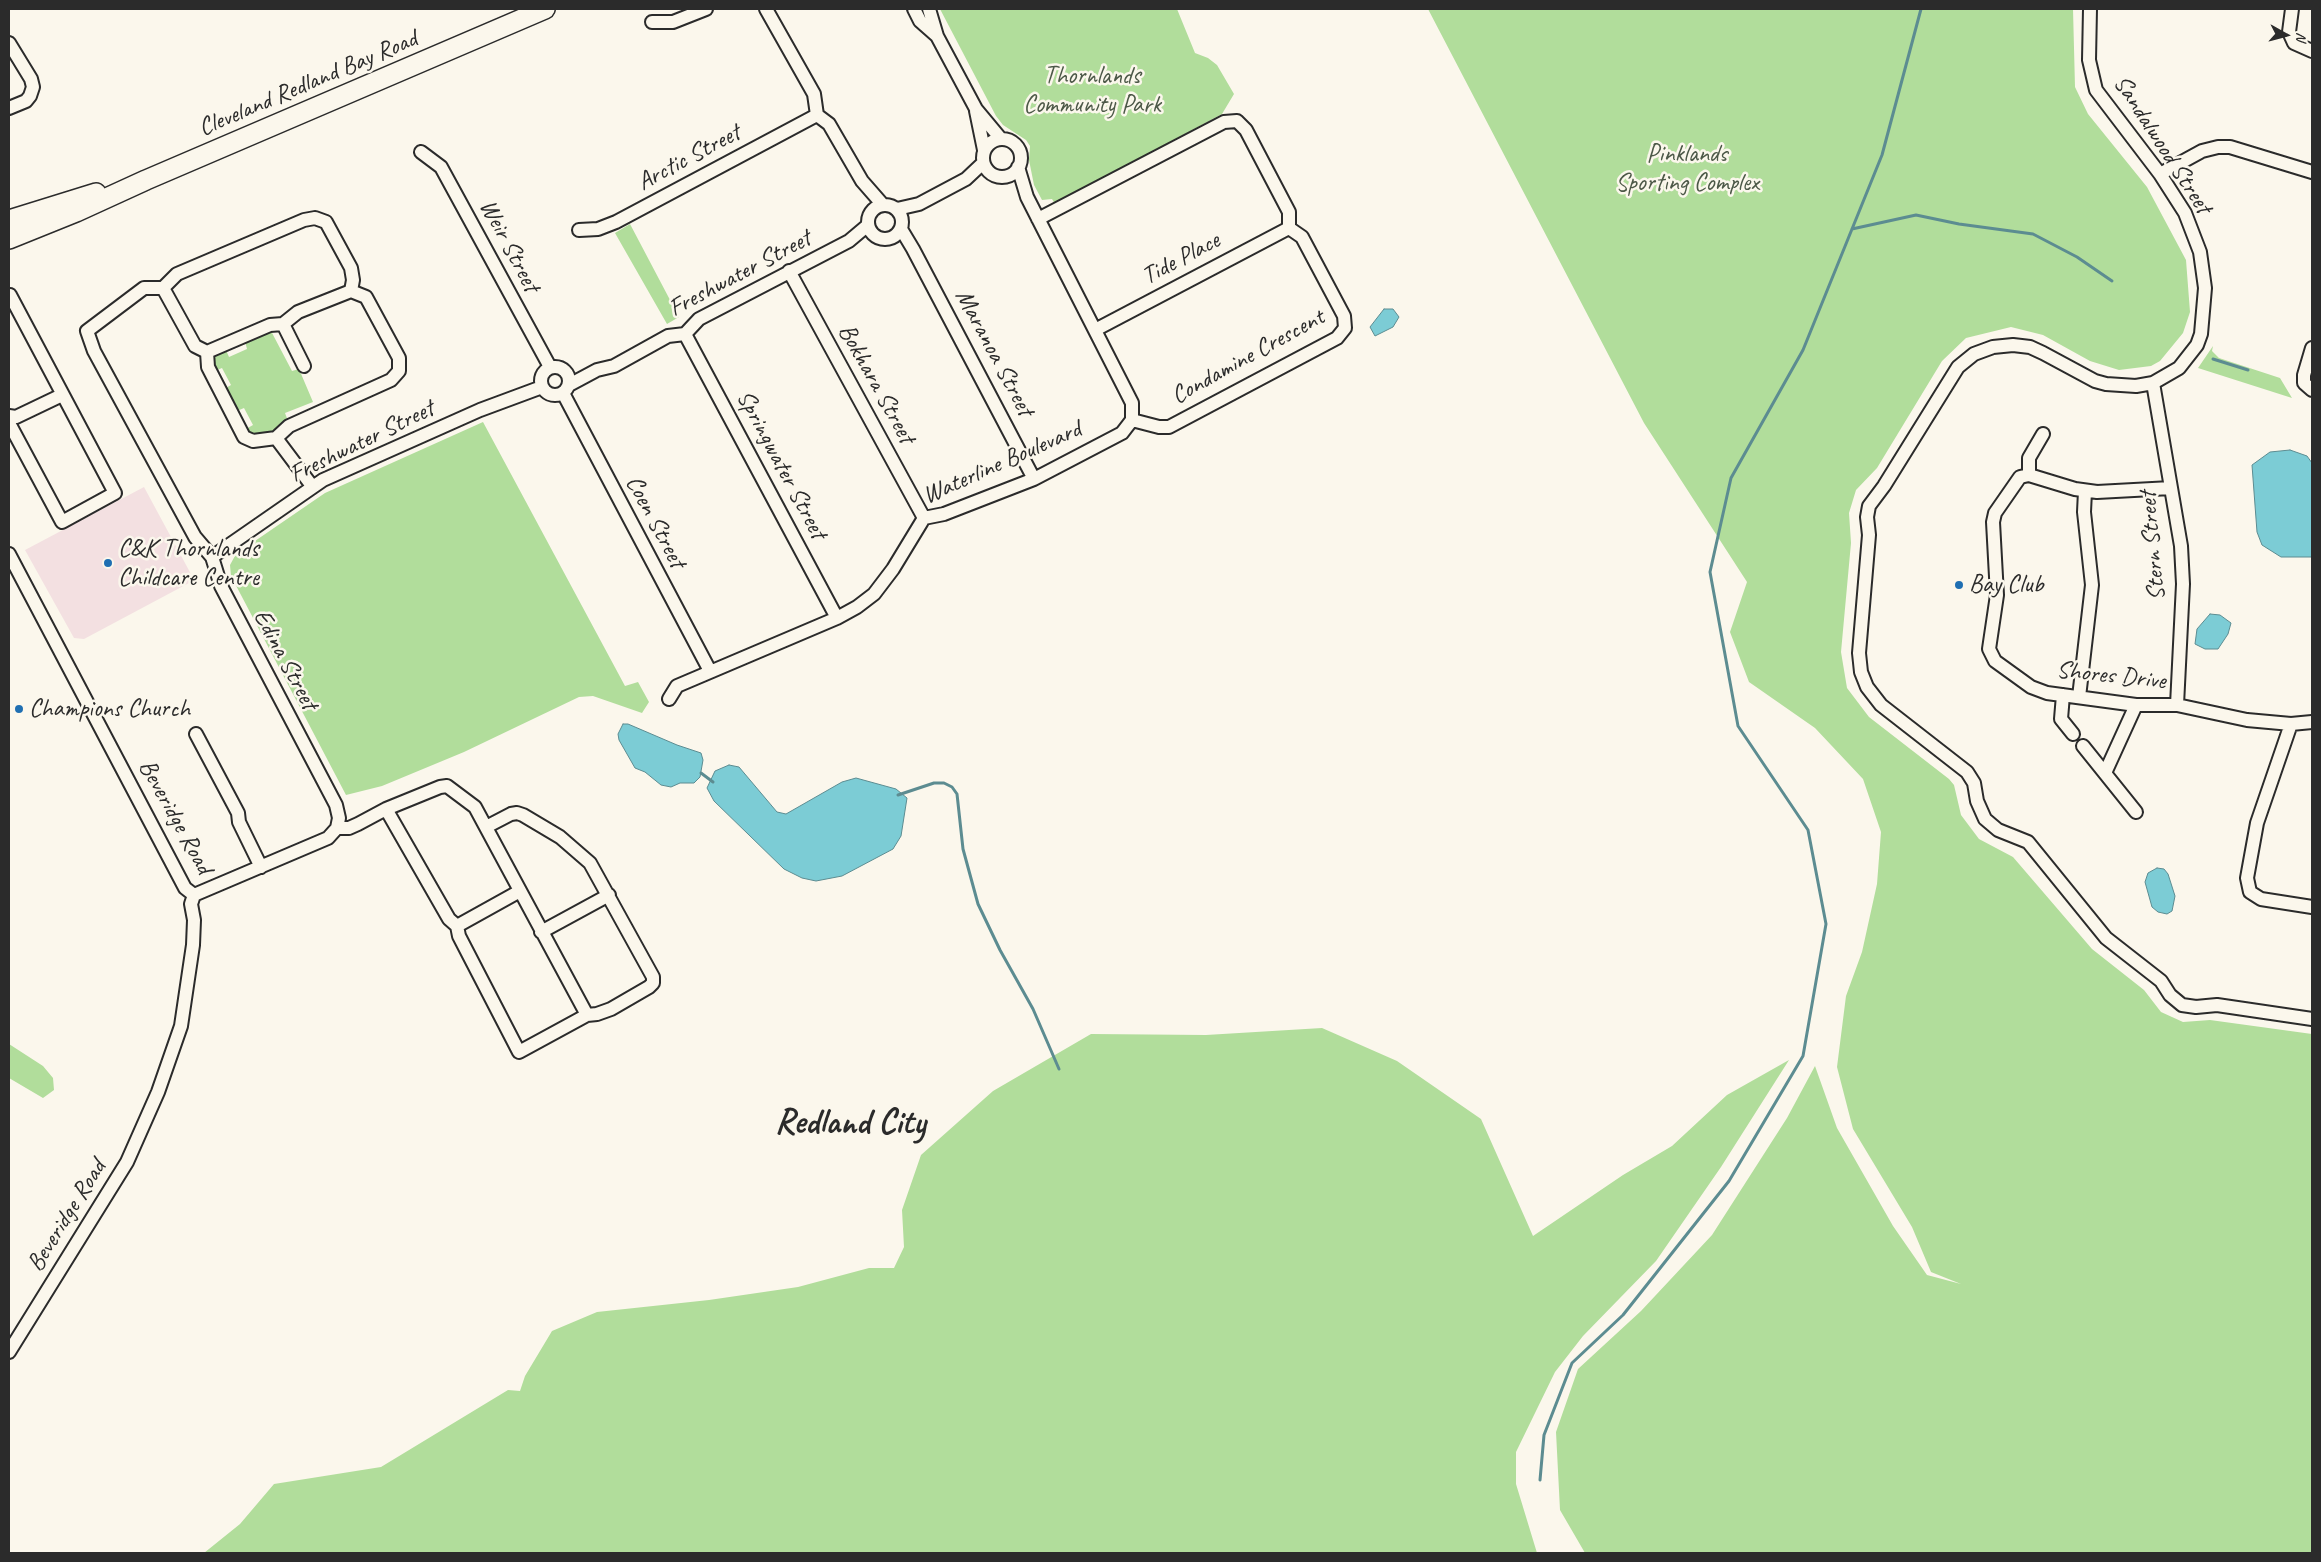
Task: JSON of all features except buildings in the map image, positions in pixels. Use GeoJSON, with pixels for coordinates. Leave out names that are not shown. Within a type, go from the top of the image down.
{"type":"FeatureCollection","features":[{"type":"Feature","properties":{"kind":"highway","name":"Cleveland Redland Bay Road"},"geometry":{"type":"LineString","coordinates":[[9,239],[76,212],[146,180],[545,9]]}},
{"type":"Feature","properties":{"kind":"highway","name":"Cleveland Redland Bay Road"},"geometry":{"type":"LineString","coordinates":[[9,220],[146,180]]}},
{"type":"Feature","properties":{"kind":"street"},"geometry":{"type":"LineString","coordinates":[[652,22],[673,22],[706,9]]}},
{"type":"Feature","properties":{"kind":"street"},"geometry":{"type":"LineString","coordinates":[[766,9],[814,94],[817,115],[829,124],[862,181],[883,205],[896,209],[919,204],[966,179],[992,174],[1006,176],[1027,197]]}},
{"type":"Feature","properties":{"kind":"street"},"geometry":{"type":"LineString","coordinates":[[914,9],[920,21],[937,36]]}},
{"type":"Feature","properties":{"kind":"street"},"geometry":{"type":"LineString","coordinates":[[929,9],[933,17],[937,36],[976,109],[1001,139]]}},
{"type":"Feature","properties":{"kind":"street","name":"Sandalwood Street"},"geometry":{"type":"LineString","coordinates":[[2090,9],[2089,60],[2096,90],[2160,174],[2185,213],[2200,252],[2204,270],[2203,322],[2197,345],[2187,360],[2170,374],[2154,383]]}},
{"type":"Feature","properties":{"kind":"street"},"geometry":{"type":"LineString","coordinates":[[2292,9],[2289,32],[2294,43],[2312,51]]}},
{"type":"Feature","properties":{"kind":"street"},"geometry":{"type":"LineString","coordinates":[[9,43],[31,79],[33,87],[26,101],[9,108]]}},
{"type":"Feature","properties":{"kind":"street"},"geometry":{"type":"LineString","coordinates":[[976,109],[984,157],[992,174]]}},
{"type":"Feature","properties":{"kind":"street","name":"Arctic Street"},"geometry":{"type":"LineString","coordinates":[[579,230],[598,229],[616,222],[817,115]]}},
{"type":"Feature","properties":{"kind":"street"},"geometry":{"type":"LineString","coordinates":[[1038,219],[1224,122],[1232,120],[1242,124],[1246,130],[1289,212],[1288,228]]}},
{"type":"Feature","properties":{"kind":"street"},"geometry":{"type":"LineString","coordinates":[[966,179],[984,157],[991,142],[1001,139],[1007,140],[1016,146],[1020,156],[1018,167],[1027,197],[1132,403],[1132,420]]}},
{"type":"Feature","properties":{"kind":"street"},"geometry":{"type":"LineString","coordinates":[[2160,174],[2202,151],[2218,147],[2230,147],[2312,172]]}},
{"type":"Feature","properties":{"kind":"street","name":"Weir Street"},"geometry":{"type":"LineString","coordinates":[[421,152],[441,167],[550,367]]}},
{"type":"Feature","properties":{"kind":"street"},"geometry":{"type":"LineString","coordinates":[[1006,176],[1018,167]]}},
{"type":"Feature","properties":{"kind":"street"},"geometry":{"type":"LineString","coordinates":[[862,181],[871,212],[868,225],[870,231],[894,232]]}},
{"type":"Feature","properties":{"kind":"street"},"geometry":{"type":"LineString","coordinates":[[894,232],[919,204]]}},
{"type":"Feature","properties":{"kind":"street"},"geometry":{"type":"LineString","coordinates":[[871,212],[883,205]]}},
{"type":"Feature","properties":{"kind":"street"},"geometry":{"type":"LineString","coordinates":[[894,232],[896,209]]}},
{"type":"Feature","properties":{"kind":"street"},"geometry":{"type":"LineString","coordinates":[[207,352],[208,368],[244,437],[254,441],[276,438],[290,426],[391,380],[399,371],[399,358],[366,297],[351,291],[298,312],[283,324],[270,325],[207,352],[195,346],[162,288],[177,274],[304,220],[315,218],[326,222],[351,268],[353,280],[351,291]]}},
{"type":"Feature","properties":{"kind":"street","name":"Freshwater Street"},"geometry":{"type":"LineString","coordinates":[[563,368],[597,370],[614,366],[668,336],[685,334],[699,319],[849,241],[868,225]]}},
{"type":"Feature","properties":{"kind":"street","name":"Tide Place"},"geometry":{"type":"LineString","coordinates":[[1095,330],[1288,228]]}},
{"type":"Feature","properties":{"kind":"street","name":"Condamine Crescent"},"geometry":{"type":"LineString","coordinates":[[1132,420],[1159,427],[1169,427],[1337,338],[1345,328],[1344,316],[1302,237],[1288,228]]}},
{"type":"Feature","properties":{"kind":"street","name":"Freshwater Street"},"geometry":{"type":"LineString","coordinates":[[849,241],[894,232]]}},
{"type":"Feature","properties":{"kind":"street","name":"Maranoa Street"},"geometry":{"type":"LineString","coordinates":[[894,232],[913,249],[1034,479]]}},
{"type":"Feature","properties":{"kind":"street","name":"Bokhara Street"},"geometry":{"type":"LineString","coordinates":[[789,272],[924,518]]}},
{"type":"Feature","properties":{"kind":"street","name":"Edina Street"},"geometry":{"type":"LineString","coordinates":[[162,288],[144,288],[87,331],[94,351],[195,536],[212,557],[221,586],[336,805],[339,818],[337,828]]}},
{"type":"Feature","properties":{"kind":"street"},"geometry":{"type":"LineString","coordinates":[[9,423],[62,522],[114,494],[10,295]]}},
{"type":"Feature","properties":{"kind":"street"},"geometry":{"type":"LineString","coordinates":[[283,324],[304,366]]}},
{"type":"Feature","properties":{"kind":"street","name":"Springwater Street"},"geometry":{"type":"LineString","coordinates":[[685,334],[837,618]]}},
{"type":"Feature","properties":{"kind":"street"},"geometry":{"type":"LineString","coordinates":[[2154,383],[2136,386],[2106,384],[2095,381],[2030,347],[2013,345],[1993,347],[1974,354],[1958,367],[1884,486],[1869,506],[1859,653],[1861,672],[1867,687],[1881,705],[1967,772],[1974,783],[1977,801],[1985,819],[1998,830],[2028,842],[2106,938],[2161,981],[2170,995],[2182,1005],[2196,1007],[2217,1005],[2312,1019]]}},
{"type":"Feature","properties":{"kind":"street"},"geometry":{"type":"LineString","coordinates":[[2312,348],[2304,375],[2304,383],[2312,390]]}},
{"type":"Feature","properties":{"kind":"street"},"geometry":{"type":"LineString","coordinates":[[550,367],[563,368],[569,376],[566,389],[553,395],[542,386],[543,373],[550,367]]}},
{"type":"Feature","properties":{"kind":"street","name":"Freshwater Street"},"geometry":{"type":"LineString","coordinates":[[566,389],[597,370]]}},
{"type":"Feature","properties":{"kind":"street","name":"Stern Street"},"geometry":{"type":"LineString","coordinates":[[2154,383],[2181,546],[2183,584],[2177,705]]}},
{"type":"Feature","properties":{"kind":"street","name":"Freshwater Street"},"geometry":{"type":"LineString","coordinates":[[212,557],[323,480],[480,410],[542,386]]}},
{"type":"Feature","properties":{"kind":"street","name":"Coen Street"},"geometry":{"type":"LineString","coordinates":[[566,389],[710,671]]}},
{"type":"Feature","properties":{"kind":"street"},"geometry":{"type":"LineString","coordinates":[[9,416],[16,417],[62,395]]}},
{"type":"Feature","properties":{"kind":"street","name":"Waterline Boulevard"},"geometry":{"type":"LineString","coordinates":[[669,699],[677,686],[837,618],[857,607],[874,594],[893,570],[924,518],[944,514],[1034,479],[1122,433],[1132,420]]}},
{"type":"Feature","properties":{"kind":"street"},"geometry":{"type":"LineString","coordinates":[[2043,434],[2029,458],[2029,475],[2085,492],[2171,488]]}},
{"type":"Feature","properties":{"kind":"street"},"geometry":{"type":"LineString","coordinates":[[276,438],[312,486]]}},
{"type":"Feature","properties":{"kind":"street","name":"Shores Drive"},"geometry":{"type":"LineString","coordinates":[[2029,475],[2020,477],[1995,513],[1993,522],[1997,595],[1990,649],[1995,661],[2031,686],[2047,693],[2136,705],[2177,705],[2247,720],[2291,724],[2312,722]]}},
{"type":"Feature","properties":{"kind":"street"},"geometry":{"type":"LineString","coordinates":[[2079,697],[2092,585],[2084,512],[2085,492]]}},
{"type":"Feature","properties":{"kind":"street","name":"Beveridge Road"},"geometry":{"type":"LineString","coordinates":[[9,554],[185,888],[194,895],[191,904],[194,920],[193,945],[181,1026],[152,1108],[127,1162],[9,1352]]}},
{"type":"Feature","properties":{"kind":"street"},"geometry":{"type":"LineString","coordinates":[[2063,695],[2061,719],[2073,734]]}},
{"type":"Feature","properties":{"kind":"street"},"geometry":{"type":"LineString","coordinates":[[2105,773],[2136,705]]}},
{"type":"Feature","properties":{"kind":"street"},"geometry":{"type":"LineString","coordinates":[[2291,724],[2257,823],[2247,878],[2250,892],[2262,899],[2312,907]]}},
{"type":"Feature","properties":{"kind":"street"},"geometry":{"type":"LineString","coordinates":[[196,734],[238,813],[239,822],[261,867]]}},
{"type":"Feature","properties":{"kind":"street"},"geometry":{"type":"LineString","coordinates":[[2083,746],[2136,812]]}},
{"type":"Feature","properties":{"kind":"street"},"geometry":{"type":"LineString","coordinates":[[194,895],[328,838],[337,828],[349,828],[386,809],[447,786],[475,807],[587,1015]]}},
{"type":"Feature","properties":{"kind":"street"},"geometry":{"type":"LineString","coordinates":[[386,809],[449,919],[457,926],[459,936],[520,1052],[587,1015],[611,1009],[649,988],[653,983],[653,977],[590,863],[560,838],[523,815],[511,814],[486,827]]}},
{"type":"Feature","properties":{"kind":"street"},"geometry":{"type":"LineString","coordinates":[[457,926],[520,891]]}},
{"type":"Feature","properties":{"kind":"street"},"geometry":{"type":"LineString","coordinates":[[541,932],[609,895]]}},
{"type":"Feature","properties":{"kind":"shaded area","name":"C&K Thornlands Childcare Centre"},"geometry":{"type":"Polygon","coordinates":[[[144,487],[192,579],[189,583],[84,639],[74,638],[25,550],[144,487]]]}},
{"type":"Feature","properties":{"kind":"green space","name":"Thornlands Community Park"},"geometry":{"type":"Polygon","coordinates":[[[940,9],[1177,9],[1195,53],[1208,58],[1217,65],[1234,94],[1222,114],[1055,204],[1052,199],[1042,200],[1034,185],[1029,160],[1030,146],[1026,140],[1003,125],[996,116],[940,9]]]}},
{"type":"Feature","properties":{"kind":"green space","name":"Pinklands Sporting Complex"},"geometry":{"type":"Polygon","coordinates":[[[1428,9],[2073,9],[2075,87],[2088,114],[2147,187],[2186,260],[2190,312],[2183,333],[2160,361],[2151,366],[2119,370],[2090,361],[2043,335],[2011,327],[1966,338],[1942,361],[1877,468],[1856,490],[1849,513],[1851,543],[1841,652],[1847,688],[1869,717],[1949,779],[1954,785],[1961,815],[1979,839],[2013,857],[2092,949],[2144,990],[2161,1012],[2183,1022],[2210,1020],[2312,1034],[2312,1553],[1585,1553],[1560,1510],[1556,1432],[1578,1369],[1641,1311],[1712,1235],[1787,1118],[1815,1066],[1837,1128],[1893,1226],[1927,1275],[1961,1284],[1931,1272],[1912,1227],[1853,1129],[1837,1067],[1846,996],[1862,952],[1877,884],[1881,832],[1863,779],[1815,728],[1749,682],[1730,632],[1747,582],[1644,423],[1428,9]]]}},
{"type":"Feature","properties":{"kind":"green space"},"geometry":{"type":"Polygon","coordinates":[[[630,224],[679,317],[667,324],[615,233],[630,224]]]}},
{"type":"Feature","properties":{"kind":"green space"},"geometry":{"type":"Polygon","coordinates":[[[271,331],[292,371],[299,369],[313,402],[285,413],[288,421],[273,433],[254,435],[246,429],[253,425],[244,408],[237,411],[235,402],[224,389],[231,385],[222,368],[215,371],[213,360],[219,352],[226,350],[229,357],[247,349],[245,341],[271,331]]]}},
{"type":"Feature","properties":{"kind":"green space"},"geometry":{"type":"Polygon","coordinates":[[[2213,346],[2212,351],[2219,358],[2280,378],[2292,398],[2198,368],[2213,346]]]}},
{"type":"Feature","properties":{"kind":"green space"},"geometry":{"type":"Polygon","coordinates":[[[483,422],[625,686],[638,682],[649,702],[642,713],[593,696],[579,697],[464,752],[382,786],[346,795],[231,576],[230,565],[236,554],[325,493],[483,422]]]}},
{"type":"Feature","properties":{"kind":"green space"},"geometry":{"type":"Polygon","coordinates":[[[1322,1028],[1397,1061],[1481,1119],[1533,1236],[1623,1175],[1672,1146],[1727,1095],[1789,1060],[1721,1167],[1656,1261],[1583,1336],[1555,1372],[1516,1452],[1516,1484],[1537,1553],[204,1553],[240,1524],[274,1484],[381,1467],[508,1390],[520,1391],[525,1376],[552,1331],[597,1312],[709,1300],[798,1287],[869,1268],[894,1268],[904,1247],[902,1210],[921,1155],[993,1091],[1091,1034],[1206,1035],[1322,1028]]]}},
{"type":"Feature","properties":{"kind":"green space"},"geometry":{"type":"Polygon","coordinates":[[[9,1044],[43,1066],[53,1078],[54,1090],[43,1098],[9,1078],[9,1044]]]}},
{"type":"Feature","properties":{"kind":"water"},"geometry":{"type":"Polygon","coordinates":[[[1384,309],[1393,309],[1399,317],[1393,327],[1375,336],[1370,327],[1384,309]]]}},
{"type":"Feature","properties":{"kind":"water"},"geometry":{"type":"Polygon","coordinates":[[[2290,450],[2307,456],[2312,463],[2312,557],[2281,557],[2262,545],[2257,532],[2252,465],[2270,452],[2290,450]]]}},
{"type":"Feature","properties":{"kind":"water"},"geometry":{"type":"Polygon","coordinates":[[[2210,614],[2220,615],[2231,623],[2228,634],[2218,649],[2205,649],[2195,644],[2197,629],[2210,614]]]}},
{"type":"Feature","properties":{"kind":"water"},"geometry":{"type":"Polygon","coordinates":[[[623,724],[628,724],[701,753],[703,760],[700,777],[694,783],[680,783],[671,787],[661,785],[645,772],[635,768],[619,740],[618,734],[623,724]]]}},
{"type":"Feature","properties":{"kind":"water"},"geometry":{"type":"Polygon","coordinates":[[[729,765],[739,767],[777,812],[786,814],[842,782],[856,778],[896,789],[907,798],[901,836],[893,849],[842,876],[816,881],[802,878],[784,869],[714,801],[707,788],[715,771],[729,765]]]}},
{"type":"Feature","properties":{"kind":"water"},"geometry":{"type":"Polygon","coordinates":[[[2157,868],[2164,869],[2168,874],[2175,896],[2172,911],[2167,914],[2158,912],[2152,907],[2145,882],[2148,873],[2157,868]]]}},
{"type":"Feature","properties":{"kind":"waterway"},"geometry":{"type":"LineString","coordinates":[[1540,1480],[1544,1435],[1572,1363],[1623,1315],[1729,1181],[1803,1056],[1826,924],[1808,830],[1738,726],[1710,572],[1731,478],[1803,350],[1882,155],[1921,9]]}},
{"type":"Feature","properties":{"kind":"waterway"},"geometry":{"type":"LineString","coordinates":[[1852,229],[1916,215],[1959,224],[2033,234],[2077,257],[2112,281]]}},
{"type":"Feature","properties":{"kind":"waterway"},"geometry":{"type":"LineString","coordinates":[[2213,359],[2248,370]]}},
{"type":"Feature","properties":{"kind":"waterway"},"geometry":{"type":"LineString","coordinates":[[701,773],[713,782]]}},
{"type":"Feature","properties":{"kind":"waterway"},"geometry":{"type":"LineString","coordinates":[[898,795],[934,783],[944,783],[952,787],[957,794],[963,849],[978,904],[1000,950],[1033,1009],[1059,1069]]}},
{"type":"Feature","properties":{"kind":"place","name":"C&K Thornlands Childcare Centre"},"geometry":{"type":"Point","coordinates":[108,563]}},
{"type":"Feature","properties":{"kind":"place","name":"Bay Club"},"geometry":{"type":"Point","coordinates":[1959,585]}},
{"type":"Feature","properties":{"kind":"place","name":"Champions Church"},"geometry":{"type":"Point","coordinates":[19,709]}},
{"type":"Feature","properties":{"kind":"district","name":"Redland City"},"geometry":{"type":"Point","coordinates":[850,1124]}}]}
